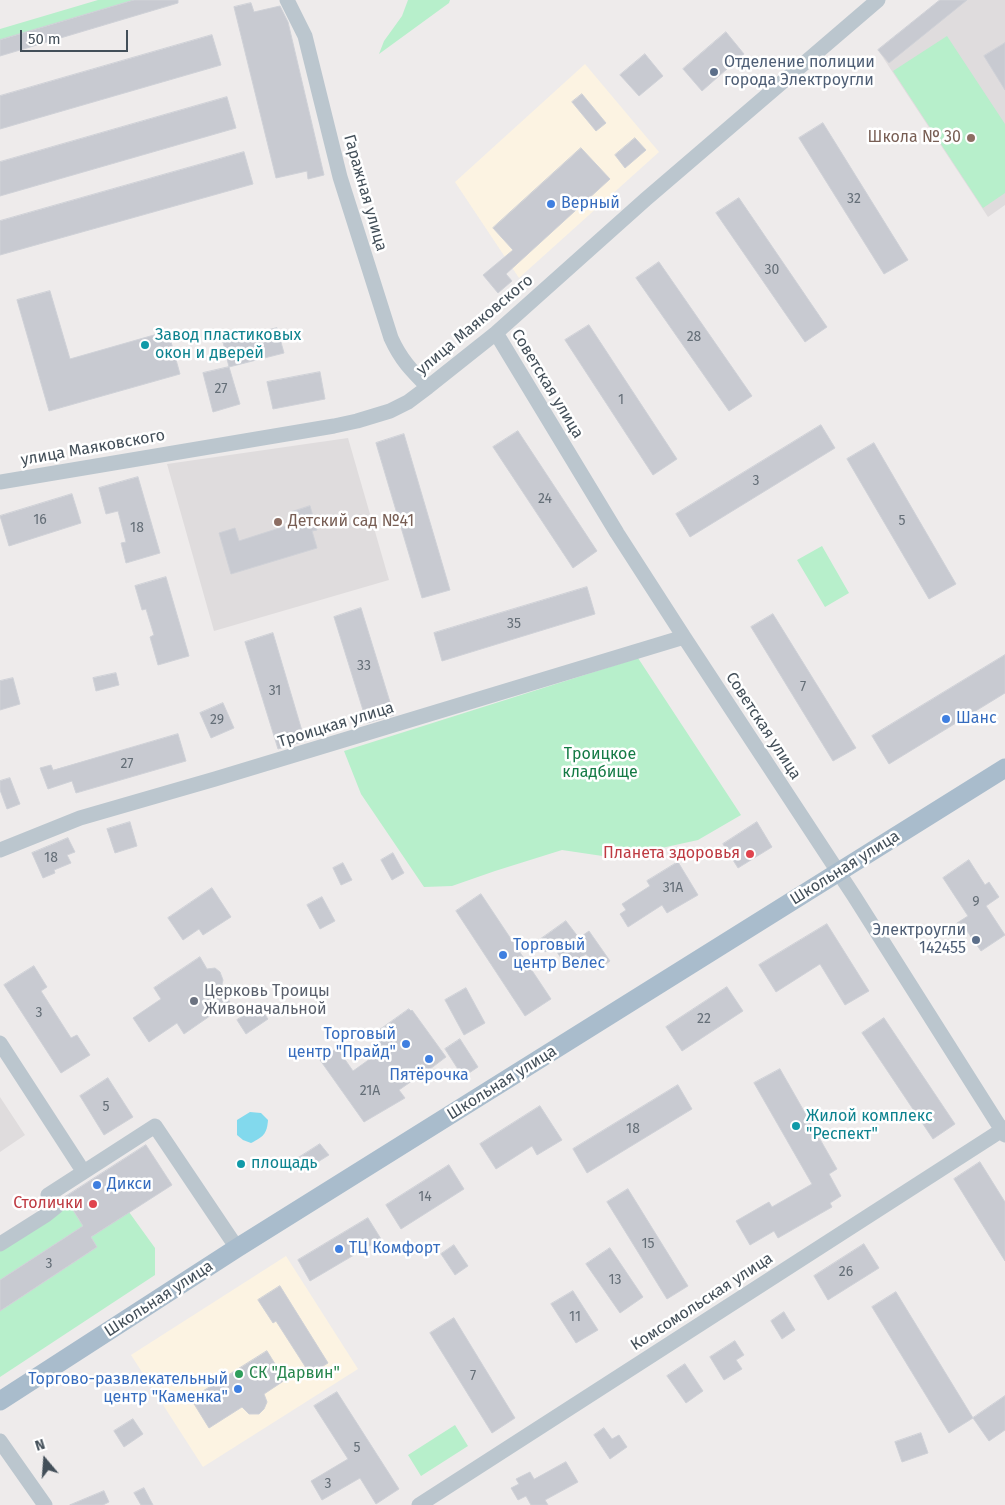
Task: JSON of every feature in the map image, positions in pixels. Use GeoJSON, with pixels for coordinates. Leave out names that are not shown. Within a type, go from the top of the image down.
{"type":"FeatureCollection","features":[{"type":"Feature","properties":{"kind":"main road","name":"Школьная улица"},"geometry":{"type":"LineString","coordinates":[[0,1401],[237,1248],[1005,768]]}},
{"type":"Feature","properties":{"kind":"street","name":"Гаражная улица"},"geometry":{"type":"LineString","coordinates":[[287,0],[305,36],[340,178],[391,338],[404,363],[428,387]]}},
{"type":"Feature","properties":{"kind":"street","name":"улица Маяковского"},"geometry":{"type":"LineString","coordinates":[[0,482],[358,422],[390,411],[408,402],[496,333],[646,199],[878,0]]}},
{"type":"Feature","properties":{"kind":"street","name":"Советская улица"},"geometry":{"type":"LineString","coordinates":[[496,333],[617,533],[1004,1131]]}},
{"type":"Feature","properties":{"kind":"street","name":"Троицкая улица"},"geometry":{"type":"LineString","coordinates":[[0,850],[80,818],[684,638]]}},
{"type":"Feature","properties":{"kind":"street"},"geometry":{"type":"LineString","coordinates":[[0,1043],[83,1171]]}},
{"type":"Feature","properties":{"kind":"street"},"geometry":{"type":"LineString","coordinates":[[0,1244],[56,1207],[48,1195],[155,1126],[237,1248]]}},
{"type":"Feature","properties":{"kind":"street","name":"Комсомольская улица"},"geometry":{"type":"LineString","coordinates":[[419,1505],[1004,1131]]}},
{"type":"Feature","properties":{"kind":"street"},"geometry":{"type":"LineString","coordinates":[[0,1441],[46,1505]]}},
{"type":"Feature","properties":{"kind":"shaded area","name":"Школа № 30"},"geometry":{"type":"Polygon","coordinates":[[[940,0],[1005,0],[1005,205],[988,217],[878,50],[940,0]]]}},
{"type":"Feature","properties":{"kind":"shaded area"},"geometry":{"type":"Polygon","coordinates":[[[585,64],[659,152],[519,278],[455,182],[585,64]]]}},
{"type":"Feature","properties":{"kind":"shaded area","name":"Детский сад №41"},"geometry":{"type":"Polygon","coordinates":[[[348,438],[389,580],[214,631],[167,464],[348,438]]]}},
{"type":"Feature","properties":{"kind":"shaded area"},"geometry":{"type":"Polygon","coordinates":[[[0,1097],[25,1135],[0,1152],[0,1097]]]}},
{"type":"Feature","properties":{"kind":"shaded area"},"geometry":{"type":"Polygon","coordinates":[[[286,1256],[358,1369],[203,1467],[131,1355],[286,1256]]]}},
{"type":"Feature","properties":{"kind":"green space"},"geometry":{"type":"Polygon","coordinates":[[[98,0],[134,0],[0,40],[0,29],[98,0]]]}},
{"type":"Feature","properties":{"kind":"green space"},"geometry":{"type":"Polygon","coordinates":[[[408,0],[450,0],[449,3],[379,54],[384,41],[402,16],[408,0]]]}},
{"type":"Feature","properties":{"kind":"green space"},"geometry":{"type":"Polygon","coordinates":[[[947,36],[1005,124],[1005,193],[983,208],[893,71],[947,36]]]}},
{"type":"Feature","properties":{"kind":"green space"},"geometry":{"type":"Polygon","coordinates":[[[822,546],[849,593],[825,607],[797,560],[822,546]]]}},
{"type":"Feature","properties":{"kind":"green space","name":"Троицкое кладбище"},"geometry":{"type":"Polygon","coordinates":[[[638,658],[741,815],[698,840],[616,858],[562,850],[452,886],[424,887],[361,794],[344,751],[638,658]]]}},
{"type":"Feature","properties":{"kind":"green space"},"geometry":{"type":"Polygon","coordinates":[[[65,1197],[83,1226],[0,1280],[0,1244],[56,1207],[65,1197]]]}},
{"type":"Feature","properties":{"kind":"green space"},"geometry":{"type":"Polygon","coordinates":[[[129,1212],[155,1248],[155,1275],[0,1377],[0,1311],[97,1247],[91,1237],[129,1212]]]}},
{"type":"Feature","properties":{"kind":"green space"},"geometry":{"type":"Polygon","coordinates":[[[455,1425],[468,1446],[421,1476],[408,1455],[455,1425]]]}},
{"type":"Feature","properties":{"kind":"water"},"geometry":{"type":"Polygon","coordinates":[[[250,1112],[261,1113],[268,1120],[267,1129],[264,1134],[251,1143],[237,1135],[237,1120],[250,1112]]]}},
{"type":"Feature","properties":{"kind":"building"},"geometry":{"type":"Polygon","coordinates":[[[134,0],[178,0],[178,3],[0,56],[0,40],[134,0]]]}},
{"type":"Feature","properties":{"kind":"building"},"geometry":{"type":"Polygon","coordinates":[[[940,0],[967,0],[889,63],[878,50],[940,0]]]}},
{"type":"Feature","properties":{"kind":"building"},"geometry":{"type":"Polygon","coordinates":[[[251,3],[254,12],[280,6],[288,22],[324,175],[308,179],[307,171],[276,178],[234,7],[251,3]]]}},
{"type":"Feature","properties":{"kind":"building"},"geometry":{"type":"Polygon","coordinates":[[[726,32],[744,54],[702,91],[683,69],[726,32]]]}},
{"type":"Feature","properties":{"kind":"building"},"geometry":{"type":"Polygon","coordinates":[[[212,35],[221,65],[0,129],[0,96],[212,35]]]}},
{"type":"Feature","properties":{"kind":"building"},"geometry":{"type":"Polygon","coordinates":[[[1005,43],[1005,90],[984,56],[1005,43]]]}},
{"type":"Feature","properties":{"kind":"building"},"geometry":{"type":"Polygon","coordinates":[[[645,54],[663,76],[639,96],[620,75],[645,54]]]}},
{"type":"Feature","properties":{"kind":"building"},"geometry":{"type":"Polygon","coordinates":[[[582,94],[606,123],[596,131],[572,102],[582,94]]]}},
{"type":"Feature","properties":{"kind":"building"},"geometry":{"type":"Polygon","coordinates":[[[227,97],[236,128],[0,196],[0,162],[227,97]]]}},
{"type":"Feature","properties":{"kind":"building"},"geometry":{"type":"Polygon","coordinates":[[[823,123],[908,260],[884,274],[799,138],[823,123]]]}},
{"type":"Feature","properties":{"kind":"building"},"geometry":{"type":"Polygon","coordinates":[[[635,138],[646,150],[625,168],[615,155],[635,138]]]}},
{"type":"Feature","properties":{"kind":"building","name":"Верный"},"geometry":{"type":"Polygon","coordinates":[[[581,148],[610,179],[506,274],[512,281],[498,293],[483,275],[513,250],[493,228],[581,148]]]}},
{"type":"Feature","properties":{"kind":"building"},"geometry":{"type":"Polygon","coordinates":[[[244,152],[253,184],[0,255],[0,221],[244,152]]]}},
{"type":"Feature","properties":{"kind":"building"},"geometry":{"type":"Polygon","coordinates":[[[739,198],[827,327],[805,342],[716,213],[739,198]]]}},
{"type":"Feature","properties":{"kind":"building"},"geometry":{"type":"Polygon","coordinates":[[[659,262],[752,396],[729,411],[636,278],[659,262]]]}},
{"type":"Feature","properties":{"kind":"building","name":"Завод пластиковых окон и дверей"},"geometry":{"type":"Polygon","coordinates":[[[50,291],[70,359],[168,331],[180,374],[49,411],[17,300],[50,291]]]}},
{"type":"Feature","properties":{"kind":"building"},"geometry":{"type":"Polygon","coordinates":[[[589,325],[677,459],[653,475],[565,340],[589,325]]]}},
{"type":"Feature","properties":{"kind":"building"},"geometry":{"type":"Polygon","coordinates":[[[277,328],[284,353],[229,367],[223,342],[277,328]]]}},
{"type":"Feature","properties":{"kind":"building"},"geometry":{"type":"Polygon","coordinates":[[[229,367],[240,404],[213,412],[203,373],[229,367]]]}},
{"type":"Feature","properties":{"kind":"building"},"geometry":{"type":"Polygon","coordinates":[[[320,372],[325,399],[273,409],[267,382],[320,372]]]}},
{"type":"Feature","properties":{"kind":"building"},"geometry":{"type":"Polygon","coordinates":[[[821,425],[835,448],[690,537],[676,514],[821,425]]]}},
{"type":"Feature","properties":{"kind":"building"},"geometry":{"type":"Polygon","coordinates":[[[518,431],[597,551],[573,568],[493,447],[518,431]]]}},
{"type":"Feature","properties":{"kind":"building"},"geometry":{"type":"Polygon","coordinates":[[[404,434],[450,590],[422,598],[376,443],[404,434]]]}},
{"type":"Feature","properties":{"kind":"building"},"geometry":{"type":"Polygon","coordinates":[[[874,443],[956,584],[929,599],[847,459],[874,443]]]}},
{"type":"Feature","properties":{"kind":"building"},"geometry":{"type":"Polygon","coordinates":[[[138,477],[160,553],[126,563],[121,543],[126,542],[118,511],[106,514],[99,488],[138,477]]]}},
{"type":"Feature","properties":{"kind":"building"},"geometry":{"type":"Polygon","coordinates":[[[72,494],[81,523],[9,546],[0,516],[72,494]]]}},
{"type":"Feature","properties":{"kind":"building"},"geometry":{"type":"Polygon","coordinates":[[[310,506],[317,530],[312,531],[317,548],[231,574],[219,533],[235,528],[239,541],[295,523],[292,512],[310,506]]]}},
{"type":"Feature","properties":{"kind":"building"},"geometry":{"type":"Polygon","coordinates":[[[166,577],[189,656],[158,665],[150,637],[154,635],[146,609],[142,610],[135,586],[166,577]]]}},
{"type":"Feature","properties":{"kind":"building"},"geometry":{"type":"Polygon","coordinates":[[[587,587],[595,614],[442,661],[434,633],[587,587]]]}},
{"type":"Feature","properties":{"kind":"building"},"geometry":{"type":"Polygon","coordinates":[[[361,608],[394,715],[367,723],[334,617],[361,608]]]}},
{"type":"Feature","properties":{"kind":"building"},"geometry":{"type":"Polygon","coordinates":[[[773,614],[856,748],[833,761],[751,627],[773,614]]]}},
{"type":"Feature","properties":{"kind":"building"},"geometry":{"type":"Polygon","coordinates":[[[273,633],[305,741],[278,749],[245,642],[273,633]]]}},
{"type":"Feature","properties":{"kind":"building"},"geometry":{"type":"Polygon","coordinates":[[[1005,655],[1005,693],[889,764],[872,736],[1005,655]]]}},
{"type":"Feature","properties":{"kind":"building"},"geometry":{"type":"Polygon","coordinates":[[[116,673],[119,685],[96,691],[93,678],[116,673]]]}},
{"type":"Feature","properties":{"kind":"building"},"geometry":{"type":"Polygon","coordinates":[[[13,678],[20,704],[0,710],[0,681],[13,678]]]}},
{"type":"Feature","properties":{"kind":"building"},"geometry":{"type":"Polygon","coordinates":[[[223,703],[234,728],[211,738],[200,713],[223,703]]]}},
{"type":"Feature","properties":{"kind":"building"},"geometry":{"type":"Polygon","coordinates":[[[178,734],[186,761],[76,793],[72,781],[48,789],[40,768],[51,765],[53,770],[178,734]]]}},
{"type":"Feature","properties":{"kind":"building"},"geometry":{"type":"Polygon","coordinates":[[[10,778],[20,804],[7,809],[0,790],[0,781],[10,778]]]}},
{"type":"Feature","properties":{"kind":"building"},"geometry":{"type":"Polygon","coordinates":[[[130,822],[137,846],[115,853],[107,829],[130,822]]]}},
{"type":"Feature","properties":{"kind":"building"},"geometry":{"type":"Polygon","coordinates":[[[757,822],[772,847],[738,868],[723,844],[757,822]]]}},
{"type":"Feature","properties":{"kind":"building"},"geometry":{"type":"Polygon","coordinates":[[[68,838],[75,852],[67,855],[71,863],[54,870],[55,873],[43,878],[32,853],[68,838]]]}},
{"type":"Feature","properties":{"kind":"building"},"geometry":{"type":"Polygon","coordinates":[[[393,853],[404,873],[392,880],[381,860],[393,853]]]}},
{"type":"Feature","properties":{"kind":"building"},"geometry":{"type":"Polygon","coordinates":[[[969,860],[985,885],[989,882],[999,897],[986,906],[1005,935],[981,951],[967,931],[963,934],[957,923],[968,916],[943,878],[969,860]]]}},
{"type":"Feature","properties":{"kind":"building"},"geometry":{"type":"Polygon","coordinates":[[[678,862],[698,895],[667,913],[662,905],[628,927],[620,914],[626,910],[622,904],[650,886],[647,881],[678,862]]]}},
{"type":"Feature","properties":{"kind":"building"},"geometry":{"type":"Polygon","coordinates":[[[343,863],[352,880],[341,885],[333,868],[343,863]]]}},
{"type":"Feature","properties":{"kind":"building"},"geometry":{"type":"Polygon","coordinates":[[[212,888],[231,917],[203,935],[199,929],[183,940],[168,918],[212,888]]]}},
{"type":"Feature","properties":{"kind":"building","name":"Торговый центр Велес"},"geometry":{"type":"Polygon","coordinates":[[[481,894],[551,999],[525,1016],[456,911],[481,894]]]}},
{"type":"Feature","properties":{"kind":"building"},"geometry":{"type":"Polygon","coordinates":[[[322,897],[335,921],[320,929],[307,905],[322,897]]]}},
{"type":"Feature","properties":{"kind":"building"},"geometry":{"type":"Polygon","coordinates":[[[566,921],[579,938],[589,931],[610,961],[598,970],[586,954],[567,967],[553,946],[545,952],[538,941],[566,921]]]}},
{"type":"Feature","properties":{"kind":"building"},"geometry":{"type":"Polygon","coordinates":[[[827,924],[869,991],[845,1005],[820,964],[776,992],[759,965],[827,924]]]}},
{"type":"Feature","properties":{"kind":"building","name":"Церковь Троицы Живоначальной"},"geometry":{"type":"Polygon","coordinates":[[[200,957],[207,969],[215,968],[220,972],[223,980],[221,989],[230,1002],[184,1034],[177,1023],[149,1042],[133,1018],[161,999],[154,988],[200,957]]]}},
{"type":"Feature","properties":{"kind":"building"},"geometry":{"type":"Polygon","coordinates":[[[34,966],[47,987],[41,991],[71,1038],[77,1035],[90,1055],[61,1073],[4,985],[34,966]]]}},
{"type":"Feature","properties":{"kind":"building"},"geometry":{"type":"Polygon","coordinates":[[[727,987],[743,1011],[682,1051],[666,1027],[727,987]]]}},
{"type":"Feature","properties":{"kind":"building"},"geometry":{"type":"Polygon","coordinates":[[[466,988],[485,1023],[464,1035],[445,1000],[466,988]]]}},
{"type":"Feature","properties":{"kind":"building"},"geometry":{"type":"Polygon","coordinates":[[[259,1006],[268,1019],[246,1034],[237,1020],[259,1006]]]}},
{"type":"Feature","properties":{"kind":"building"},"geometry":{"type":"Polygon","coordinates":[[[409,1009],[412,1010],[446,1057],[430,1069],[432,1072],[421,1079],[419,1076],[399,1090],[405,1098],[364,1122],[320,1060],[337,1048],[353,1071],[381,1051],[379,1049],[382,1046],[374,1034],[409,1009]]]}},
{"type":"Feature","properties":{"kind":"building"},"geometry":{"type":"Polygon","coordinates":[[[884,1018],[955,1124],[933,1139],[862,1033],[884,1018]]]}},
{"type":"Feature","properties":{"kind":"building"},"geometry":{"type":"Polygon","coordinates":[[[460,1039],[478,1067],[463,1077],[445,1049],[460,1039]]]}},
{"type":"Feature","properties":{"kind":"building","name":"Жилой комплекс \"Респект\""},"geometry":{"type":"Polygon","coordinates":[[[780,1069],[837,1169],[829,1174],[841,1196],[830,1203],[832,1207],[778,1238],[774,1231],[750,1245],[736,1221],[769,1202],[772,1207],[812,1184],[754,1083],[780,1069]]]}},
{"type":"Feature","properties":{"kind":"building"},"geometry":{"type":"Polygon","coordinates":[[[108,1078],[133,1117],[104,1135],[80,1096],[108,1078]]]}},
{"type":"Feature","properties":{"kind":"building"},"geometry":{"type":"Polygon","coordinates":[[[678,1085],[692,1109],[587,1173],[573,1149],[678,1085]]]}},
{"type":"Feature","properties":{"kind":"building"},"geometry":{"type":"Polygon","coordinates":[[[540,1106],[562,1140],[537,1155],[532,1146],[496,1169],[480,1144],[540,1106]]]}},
{"type":"Feature","properties":{"kind":"building"},"geometry":{"type":"Polygon","coordinates":[[[320,1144],[329,1155],[300,1173],[292,1162],[320,1144]]]}},
{"type":"Feature","properties":{"kind":"building"},"geometry":{"type":"Polygon","coordinates":[[[146,1145],[172,1185],[91,1237],[97,1247],[0,1311],[0,1280],[83,1226],[65,1197],[146,1145]]]}},
{"type":"Feature","properties":{"kind":"building"},"geometry":{"type":"Polygon","coordinates":[[[980,1162],[1005,1202],[1005,1261],[954,1179],[980,1162]]]}},
{"type":"Feature","properties":{"kind":"building"},"geometry":{"type":"Polygon","coordinates":[[[449,1165],[464,1189],[401,1229],[386,1205],[449,1165]]]}},
{"type":"Feature","properties":{"kind":"building"},"geometry":{"type":"Polygon","coordinates":[[[628,1189],[688,1286],[667,1299],[607,1202],[628,1189]]]}},
{"type":"Feature","properties":{"kind":"building","name":"ТЦ Комфорт"},"geometry":{"type":"Polygon","coordinates":[[[368,1218],[381,1239],[310,1281],[298,1260],[368,1218]]]}},
{"type":"Feature","properties":{"kind":"building"},"geometry":{"type":"Polygon","coordinates":[[[864,1244],[879,1268],[828,1300],[814,1276],[864,1244]]]}},
{"type":"Feature","properties":{"kind":"building"},"geometry":{"type":"Polygon","coordinates":[[[454,1245],[468,1266],[455,1275],[441,1254],[454,1245]]]}},
{"type":"Feature","properties":{"kind":"building"},"geometry":{"type":"Polygon","coordinates":[[[610,1248],[643,1297],[620,1313],[586,1264],[610,1248]]]}},
{"type":"Feature","properties":{"kind":"building"},"geometry":{"type":"Polygon","coordinates":[[[280,1286],[328,1363],[310,1374],[276,1321],[273,1323],[258,1300],[280,1286]]]}},
{"type":"Feature","properties":{"kind":"building"},"geometry":{"type":"Polygon","coordinates":[[[573,1291],[598,1330],[576,1343],[551,1304],[573,1291]]]}},
{"type":"Feature","properties":{"kind":"building"},"geometry":{"type":"Polygon","coordinates":[[[896,1292],[973,1418],[949,1433],[872,1307],[896,1292]]]}},
{"type":"Feature","properties":{"kind":"building"},"geometry":{"type":"Polygon","coordinates":[[[784,1312],[795,1330],[782,1339],[771,1321],[784,1312]]]}},
{"type":"Feature","properties":{"kind":"building"},"geometry":{"type":"Polygon","coordinates":[[[454,1318],[515,1418],[492,1433],[430,1333],[454,1318]]]}},
{"type":"Feature","properties":{"kind":"building"},"geometry":{"type":"Polygon","coordinates":[[[735,1341],[744,1355],[736,1360],[742,1369],[724,1380],[710,1357],[735,1341]]]}},
{"type":"Feature","properties":{"kind":"building","name":"Торгово-развлекательный центр \"Каменка\""},"geometry":{"type":"Polygon","coordinates":[[[267,1351],[285,1380],[264,1394],[267,1402],[264,1409],[259,1414],[249,1414],[242,1407],[209,1428],[191,1399],[267,1351]]]}},
{"type":"Feature","properties":{"kind":"building"},"geometry":{"type":"Polygon","coordinates":[[[685,1364],[703,1391],[686,1403],[667,1376],[685,1364]]]}},
{"type":"Feature","properties":{"kind":"building"},"geometry":{"type":"Polygon","coordinates":[[[337,1392],[399,1489],[376,1504],[360,1478],[322,1500],[311,1481],[348,1459],[314,1406],[337,1392]]]}},
{"type":"Feature","properties":{"kind":"building"},"geometry":{"type":"Polygon","coordinates":[[[1005,1396],[1005,1430],[989,1441],[973,1418],[1005,1396]]]}},
{"type":"Feature","properties":{"kind":"building"},"geometry":{"type":"Polygon","coordinates":[[[133,1419],[143,1434],[124,1447],[114,1431],[133,1419]]]}},
{"type":"Feature","properties":{"kind":"building"},"geometry":{"type":"Polygon","coordinates":[[[604,1428],[612,1439],[619,1435],[627,1447],[610,1459],[594,1435],[604,1428]]]}},
{"type":"Feature","properties":{"kind":"building"},"geometry":{"type":"Polygon","coordinates":[[[921,1433],[928,1453],[902,1462],[895,1442],[921,1433]]]}},
{"type":"Feature","properties":{"kind":"building"},"geometry":{"type":"Polygon","coordinates":[[[566,1462],[578,1482],[545,1500],[548,1505],[531,1505],[526,1496],[518,1500],[511,1488],[519,1484],[516,1479],[530,1472],[534,1479],[566,1462]]]}},
{"type":"Feature","properties":{"kind":"building"},"geometry":{"type":"Polygon","coordinates":[[[144,1488],[153,1505],[141,1505],[134,1493],[144,1488]]]}},
{"type":"Feature","properties":{"kind":"building"},"geometry":{"type":"Polygon","coordinates":[[[104,1491],[109,1502],[103,1505],[70,1505],[104,1491]]]}},
{"type":"Feature","properties":{"kind":"place","name":"Отделение полиции города Электроугли"},"geometry":{"type":"Point","coordinates":[714,72]}},
{"type":"Feature","properties":{"kind":"place","name":"Школа № 30"},"geometry":{"type":"Point","coordinates":[971,138]}},
{"type":"Feature","properties":{"kind":"place","name":"Верный"},"geometry":{"type":"Point","coordinates":[551,204]}},
{"type":"Feature","properties":{"kind":"place","name":"Завод пластиковых окон и дверей"},"geometry":{"type":"Point","coordinates":[145,345]}},
{"type":"Feature","properties":{"kind":"place","name":"Детский сад №41"},"geometry":{"type":"Point","coordinates":[278,522]}},
{"type":"Feature","properties":{"kind":"place","name":"Шанс"},"geometry":{"type":"Point","coordinates":[946,719]}},
{"type":"Feature","properties":{"kind":"place","name":"Планета здоровья"},"geometry":{"type":"Point","coordinates":[750,854]}},
{"type":"Feature","properties":{"kind":"place","name":"Электроугли 142455"},"geometry":{"type":"Point","coordinates":[976,940]}},
{"type":"Feature","properties":{"kind":"place","name":"Торговый центр Велес"},"geometry":{"type":"Point","coordinates":[503,955]}},
{"type":"Feature","properties":{"kind":"place","name":"Церковь Троицы Живоначальной"},"geometry":{"type":"Point","coordinates":[194,1001]}},
{"type":"Feature","properties":{"kind":"place","name":"Торговый центр \"Прайд\""},"geometry":{"type":"Point","coordinates":[406,1044]}},
{"type":"Feature","properties":{"kind":"place","name":"Пятёрочка"},"geometry":{"type":"Point","coordinates":[429,1059]}},
{"type":"Feature","properties":{"kind":"place","name":"Жилой комплекс \"Респект\""},"geometry":{"type":"Point","coordinates":[796,1126]}},
{"type":"Feature","properties":{"kind":"place","name":"площадь"},"geometry":{"type":"Point","coordinates":[241,1164]}},
{"type":"Feature","properties":{"kind":"place","name":"Дикси"},"geometry":{"type":"Point","coordinates":[97,1185]}},
{"type":"Feature","properties":{"kind":"place","name":"Столички"},"geometry":{"type":"Point","coordinates":[93,1204]}},
{"type":"Feature","properties":{"kind":"place","name":"ТЦ Комфорт"},"geometry":{"type":"Point","coordinates":[339,1249]}},
{"type":"Feature","properties":{"kind":"place","name":"СК \"Дарвин\""},"geometry":{"type":"Point","coordinates":[239,1374]}},
{"type":"Feature","properties":{"kind":"place","name":"Торгово-развлекательный центр \"Каменка\""},"geometry":{"type":"Point","coordinates":[238,1389]}}]}
